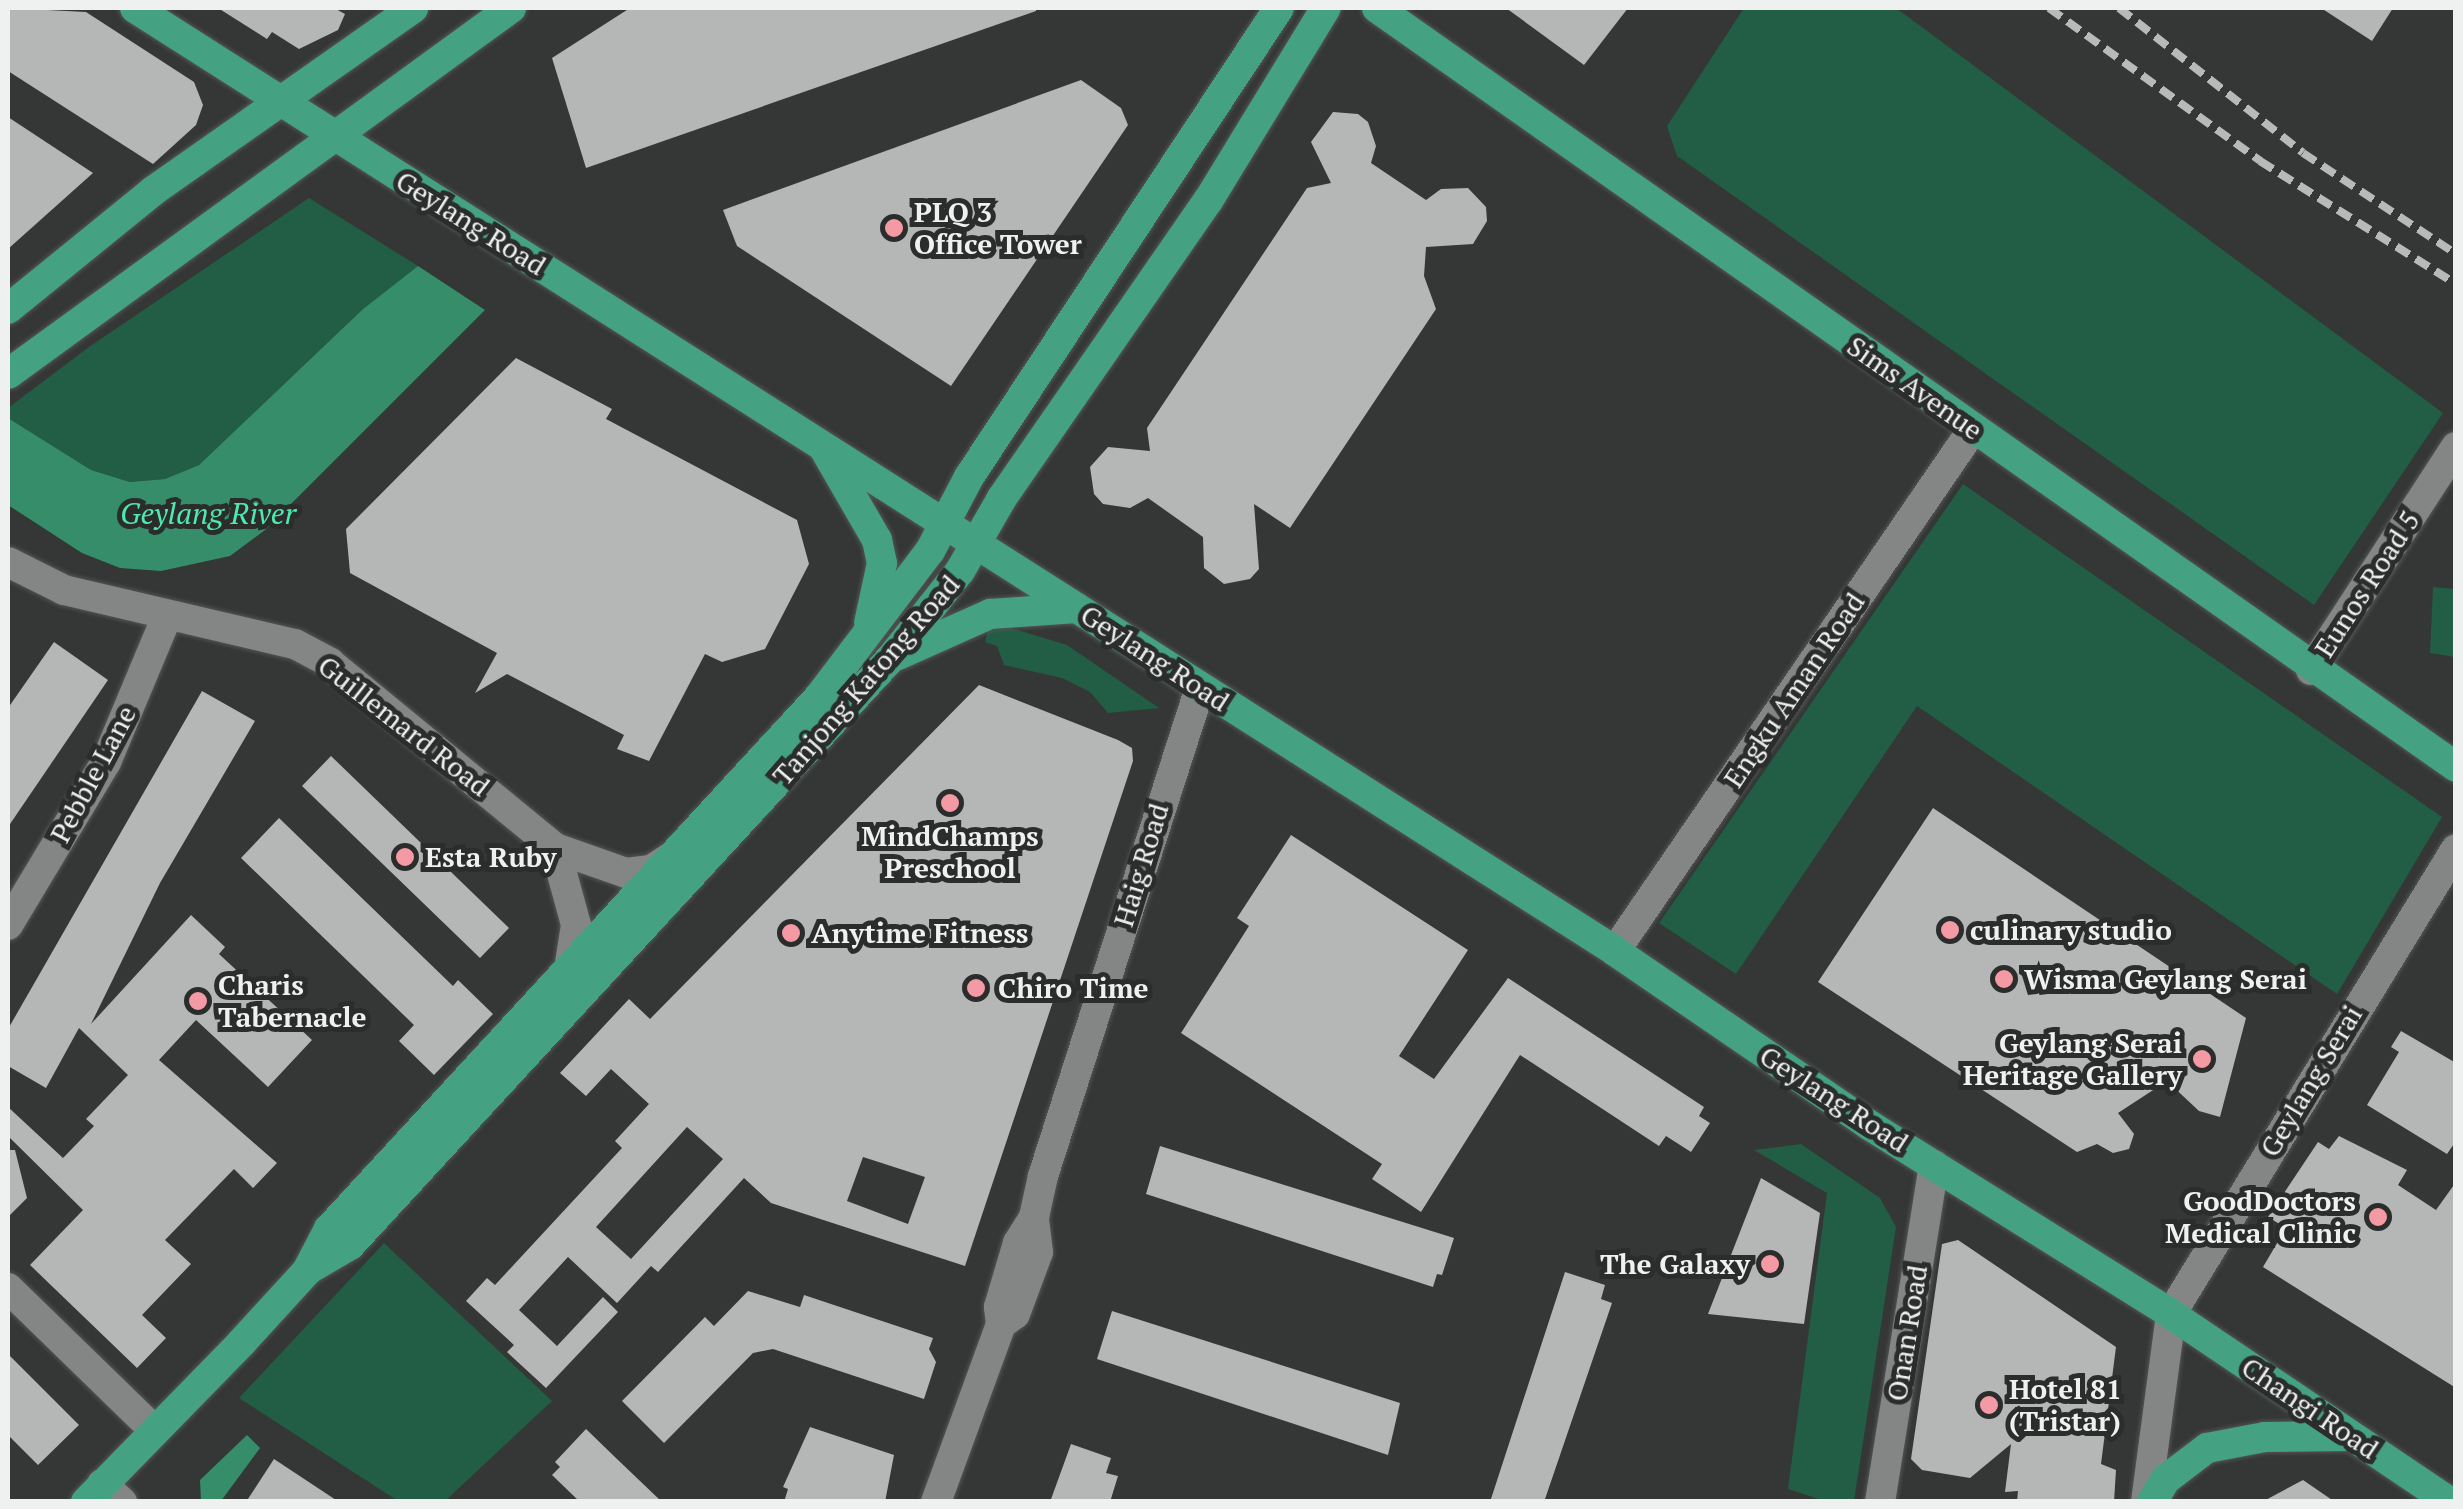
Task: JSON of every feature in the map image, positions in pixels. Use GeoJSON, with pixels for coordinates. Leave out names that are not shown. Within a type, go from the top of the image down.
{"type":"FeatureCollection","features":[{"type":"Feature","properties":{"kind":"main road","name":"Geylang Road"},"geometry":{"type":"LineString","coordinates":[[135,8],[1615,951],[1934,1166],[2171,1314]]}},
{"type":"Feature","properties":{"kind":"main road"},"geometry":{"type":"LineString","coordinates":[[8,309],[280,98],[412,8]]}},
{"type":"Feature","properties":{"kind":"main road"},"geometry":{"type":"LineString","coordinates":[[8,374],[510,8]]}},
{"type":"Feature","properties":{"kind":"main road","name":"Tanjong Katong Road"},"geometry":{"type":"LineString","coordinates":[[306,1271],[328,1229],[681,850],[862,640],[945,522],[968,477],[1279,8]]}},
{"type":"Feature","properties":{"kind":"main road","name":"Tanjong Katong Road"},"geometry":{"type":"LineString","coordinates":[[103,1496],[154,1430],[306,1271],[350,1245],[891,658],[960,572],[975,542],[1208,201],[1326,8]]}},
{"type":"Feature","properties":{"kind":"main road","name":"Sims Avenue"},"geometry":{"type":"LineString","coordinates":[[1377,8],[2312,670],[2456,767]]}},
{"type":"Feature","properties":{"kind":"main road"},"geometry":{"type":"LineString","coordinates":[[820,443],[860,508],[882,563],[862,640]]}},
{"type":"Feature","properties":{"kind":"main road"},"geometry":{"type":"LineString","coordinates":[[891,658],[990,614],[1077,608]]}},
{"type":"Feature","properties":{"kind":"main road","name":"Changi Road"},"geometry":{"type":"LineString","coordinates":[[2171,1314],[2450,1502]]}},
{"type":"Feature","properties":{"kind":"main road"},"geometry":{"type":"LineString","coordinates":[[2149,1502],[2165,1480],[2207,1448],[2265,1437],[2351,1436]]}},
{"type":"Feature","properties":{"kind":"street","name":"Engku Aman Road"},"geometry":{"type":"LineString","coordinates":[[1615,951],[1973,429]]}},
{"type":"Feature","properties":{"kind":"street","name":"Eunos Road 5"},"geometry":{"type":"LineString","coordinates":[[2312,670],[2456,447]]}},
{"type":"Feature","properties":{"kind":"street","name":"Guillemard Road"},"geometry":{"type":"LineString","coordinates":[[8,544],[64,590]]}},
{"type":"Feature","properties":{"kind":"street","name":"Guillemard Road"},"geometry":{"type":"LineString","coordinates":[[8,562],[64,590],[168,616],[232,624],[295,644],[330,663],[555,848],[626,873],[651,870],[681,850]]}},
{"type":"Feature","properties":{"kind":"street","name":"Pebble Lane"},"geometry":{"type":"LineString","coordinates":[[8,925],[106,762],[168,616]]}},
{"type":"Feature","properties":{"kind":"street","name":"Haig Road"},"geometry":{"type":"LineString","coordinates":[[936,1502],[1000,1324],[998,1308],[1018,1242],[1034,1216],[1200,688]]}},
{"type":"Feature","properties":{"kind":"street"},"geometry":{"type":"LineString","coordinates":[[555,848],[576,925],[569,970]]}},
{"type":"Feature","properties":{"kind":"street","name":"Geylang Serai"},"geometry":{"type":"LineString","coordinates":[[2171,1314],[2456,850]]}},
{"type":"Feature","properties":{"kind":"street","name":"Onan Road"},"geometry":{"type":"LineString","coordinates":[[1880,1502],[1934,1166]]}},
{"type":"Feature","properties":{"kind":"street"},"geometry":{"type":"LineString","coordinates":[[8,1288],[154,1430]]}},
{"type":"Feature","properties":{"kind":"street"},"geometry":{"type":"LineString","coordinates":[[2149,1502],[2171,1314]]}},
{"type":"Feature","properties":{"kind":"shaded area"},"geometry":{"type":"Polygon","coordinates":[[[1744,8],[1896,8],[2443,413],[2314,605],[1677,156],[1667,126],[1744,8]]]}},
{"type":"Feature","properties":{"kind":"shaded area"},"geometry":{"type":"Polygon","coordinates":[[[309,198],[418,266],[363,309],[199,465],[165,479],[130,482],[91,470],[8,418],[8,408],[89,347],[309,198]]]}},
{"type":"Feature","properties":{"kind":"shaded area"},"geometry":{"type":"Polygon","coordinates":[[[1963,484],[2442,817],[2337,994],[1917,706],[1736,974],[1659,923],[1963,484]]]}},
{"type":"Feature","properties":{"kind":"shaded area"},"geometry":{"type":"Polygon","coordinates":[[[2433,587],[2455,589],[2455,657],[2430,653],[2433,587]]]}},
{"type":"Feature","properties":{"kind":"shaded area"},"geometry":{"type":"Polygon","coordinates":[[[1011,628],[1067,645],[1159,708],[1108,713],[1090,692],[1062,678],[1004,665],[997,646],[985,642],[988,630],[1011,628]]]}},
{"type":"Feature","properties":{"kind":"shaded area"},"geometry":{"type":"Polygon","coordinates":[[[1801,1144],[1880,1198],[1896,1227],[1854,1501],[1825,1501],[1788,1489],[1827,1193],[1754,1150],[1801,1144]]]}},
{"type":"Feature","properties":{"kind":"shaded area"},"geometry":{"type":"Polygon","coordinates":[[[384,1243],[552,1401],[445,1501],[398,1501],[239,1398],[384,1243]]]}},
{"type":"Feature","properties":{"kind":"water","name":"Geylang River"},"geometry":{"type":"Polygon","coordinates":[[[418,266],[485,310],[265,530],[230,556],[161,571],[120,568],[82,553],[8,505],[8,418],[91,470],[130,482],[165,479],[199,465],[363,309],[418,266]]]}},
{"type":"Feature","properties":{"kind":"water"},"geometry":{"type":"Polygon","coordinates":[[[247,1435],[260,1448],[221,1501],[201,1501],[200,1480],[247,1435]]]}},
{"type":"Feature","properties":{"kind":"building"},"geometry":{"type":"Polygon","coordinates":[[[8,8],[86,12],[194,82],[203,105],[196,125],[153,164],[8,71],[8,8]]]}},
{"type":"Feature","properties":{"kind":"building"},"geometry":{"type":"Polygon","coordinates":[[[218,8],[334,8],[345,14],[338,30],[299,49],[272,32],[267,39],[218,8]]]}},
{"type":"Feature","properties":{"kind":"building"},"geometry":{"type":"Polygon","coordinates":[[[630,8],[1036,11],[586,168],[552,58],[630,8]]]}},
{"type":"Feature","properties":{"kind":"building"},"geometry":{"type":"Polygon","coordinates":[[[1506,8],[1628,8],[1584,65],[1506,8]]]}},
{"type":"Feature","properties":{"kind":"building"},"geometry":{"type":"Polygon","coordinates":[[[2321,8],[2393,8],[2372,41],[2321,8]]]}},
{"type":"Feature","properties":{"kind":"building","name":"PLQ 3 Office Tower"},"geometry":{"type":"Polygon","coordinates":[[[1081,80],[1121,108],[1128,125],[951,386],[737,246],[723,210],[1081,80]]]}},
{"type":"Feature","properties":{"kind":"building"},"geometry":{"type":"Polygon","coordinates":[[[1333,112],[1358,114],[1368,122],[1376,146],[1371,163],[1426,200],[1441,189],[1468,188],[1486,207],[1487,221],[1473,244],[1426,247],[1424,276],[1436,309],[1290,528],[1254,504],[1259,569],[1250,579],[1224,584],[1204,568],[1203,537],[1148,498],[1130,508],[1103,504],[1094,494],[1090,467],[1108,447],[1150,451],[1147,428],[1307,188],[1331,183],[1311,142],[1333,112]]]}},
{"type":"Feature","properties":{"kind":"building"},"geometry":{"type":"Polygon","coordinates":[[[8,117],[93,173],[8,249],[8,117]]]}},
{"type":"Feature","properties":{"kind":"building"},"geometry":{"type":"Polygon","coordinates":[[[516,358],[612,409],[606,419],[797,520],[809,564],[765,649],[722,662],[705,654],[649,761],[617,749],[624,735],[507,674],[475,693],[497,653],[350,573],[346,529],[516,358]]]}},
{"type":"Feature","properties":{"kind":"building"},"geometry":{"type":"Polygon","coordinates":[[[54,642],[108,680],[8,827],[8,708],[54,642]]]}},
{"type":"Feature","properties":{"kind":"building"},"geometry":{"type":"Polygon","coordinates":[[[979,685],[1132,748],[1133,761],[965,1266],[771,1203],[744,1178],[658,1272],[651,1266],[617,1303],[568,1257],[519,1310],[557,1346],[603,1297],[618,1312],[546,1388],[507,1352],[514,1345],[466,1301],[487,1278],[495,1285],[622,1148],[615,1141],[649,1104],[611,1069],[586,1096],[560,1073],[629,999],[650,1019],[979,685]],[[687,1127],[596,1227],[631,1259],[723,1159],[687,1127]],[[863,1157],[847,1201],[908,1224],[925,1177],[863,1157]]]}},
{"type":"Feature","properties":{"kind":"building"},"geometry":{"type":"Polygon","coordinates":[[[202,691],[255,721],[160,883],[91,1024],[191,915],[225,947],[219,954],[312,1040],[268,1087],[196,1020],[159,1060],[277,1163],[253,1188],[234,1169],[165,1240],[191,1264],[142,1315],[166,1338],[137,1368],[30,1265],[83,1210],[8,1136],[8,1107],[63,1158],[94,1126],[86,1119],[128,1075],[79,1028],[46,1088],[8,1066],[8,1029],[202,691]]]}},
{"type":"Feature","properties":{"kind":"building","name":"Esta Ruby"},"geometry":{"type":"Polygon","coordinates":[[[331,756],[509,928],[480,958],[302,786],[331,756]]]}},
{"type":"Feature","properties":{"kind":"building","name":"Wisma Geylang Serai"},"geometry":{"type":"Polygon","coordinates":[[[1933,808],[2246,1018],[2220,1117],[2199,1111],[2167,1081],[2118,1113],[2134,1134],[2129,1149],[2113,1153],[2097,1144],[2077,1152],[1818,982],[1933,808]]]}},
{"type":"Feature","properties":{"kind":"building"},"geometry":{"type":"Polygon","coordinates":[[[279,818],[453,986],[458,980],[493,1014],[434,1075],[399,1041],[414,1025],[241,858],[279,818]]]}},
{"type":"Feature","properties":{"kind":"building"},"geometry":{"type":"Polygon","coordinates":[[[1291,835],[1468,950],[1399,1056],[1434,1079],[1508,978],[1704,1107],[1699,1116],[1710,1123],[1691,1152],[1666,1136],[1659,1146],[1520,1055],[1421,1212],[1372,1179],[1382,1164],[1181,1033],[1249,926],[1237,918],[1291,835]]]}},
{"type":"Feature","properties":{"kind":"building"},"geometry":{"type":"Polygon","coordinates":[[[2401,1031],[2456,1063],[2456,1141],[2447,1154],[2367,1105],[2399,1052],[2391,1047],[2401,1031]]]}},
{"type":"Feature","properties":{"kind":"building"},"geometry":{"type":"Polygon","coordinates":[[[2339,1136],[2407,1170],[2398,1185],[2436,1210],[2456,1182],[2456,1388],[2263,1267],[2286,1228],[2268,1217],[2318,1142],[2329,1149],[2339,1136]]]}},
{"type":"Feature","properties":{"kind":"building"},"geometry":{"type":"Polygon","coordinates":[[[1160,1146],[1454,1238],[1442,1275],[1437,1274],[1433,1287],[1146,1194],[1160,1146]]]}},
{"type":"Feature","properties":{"kind":"building"},"geometry":{"type":"Polygon","coordinates":[[[8,1150],[15,1150],[27,1198],[8,1217],[8,1150]]]}},
{"type":"Feature","properties":{"kind":"building","name":"The Galaxy"},"geometry":{"type":"Polygon","coordinates":[[[1761,1178],[1820,1213],[1804,1324],[1708,1314],[1761,1178]]]}},
{"type":"Feature","properties":{"kind":"building"},"geometry":{"type":"Polygon","coordinates":[[[1958,1240],[2116,1347],[2101,1464],[2116,1470],[2114,1502],[2017,1502],[2018,1491],[2005,1492],[2011,1444],[1970,1478],[1922,1470],[1911,1459],[1942,1244],[1958,1240]]]}},
{"type":"Feature","properties":{"kind":"building"},"geometry":{"type":"Polygon","coordinates":[[[1565,1272],[1605,1285],[1601,1299],[1612,1303],[1544,1502],[1490,1502],[1565,1272]]]}},
{"type":"Feature","properties":{"kind":"building"},"geometry":{"type":"Polygon","coordinates":[[[748,1291],[800,1307],[804,1295],[933,1338],[929,1349],[936,1362],[924,1399],[773,1349],[753,1353],[664,1443],[622,1401],[705,1317],[714,1326],[748,1291]]]}},
{"type":"Feature","properties":{"kind":"building"},"geometry":{"type":"Polygon","coordinates":[[[1112,1311],[1400,1403],[1388,1455],[1097,1359],[1112,1311]]]}},
{"type":"Feature","properties":{"kind":"building"},"geometry":{"type":"Polygon","coordinates":[[[8,1354],[79,1425],[38,1465],[8,1435],[8,1354]]]}},
{"type":"Feature","properties":{"kind":"building"},"geometry":{"type":"Polygon","coordinates":[[[810,1427],[894,1455],[885,1502],[784,1502],[788,1489],[783,1487],[810,1427]]]}},
{"type":"Feature","properties":{"kind":"building"},"geometry":{"type":"Polygon","coordinates":[[[586,1429],[662,1502],[580,1502],[552,1475],[560,1467],[555,1462],[586,1429]]]}},
{"type":"Feature","properties":{"kind":"building"},"geometry":{"type":"Polygon","coordinates":[[[1071,1444],[1111,1458],[1106,1473],[1118,1476],[1110,1502],[1050,1502],[1071,1444]]]}},
{"type":"Feature","properties":{"kind":"building"},"geometry":{"type":"Polygon","coordinates":[[[274,1459],[339,1502],[246,1502],[274,1459]]]}},
{"type":"Feature","properties":{"kind":"building"},"geometry":{"type":"Polygon","coordinates":[[[2303,1480],[2335,1502],[2262,1502],[2303,1480]]]}},
{"type":"Feature","properties":{"kind":"railway"},"geometry":{"type":"LineString","coordinates":[[2049,8],[2260,161],[2456,284]]}},
{"type":"Feature","properties":{"kind":"railway"},"geometry":{"type":"LineString","coordinates":[[2119,8],[2303,153],[2456,254]]}},
{"type":"Feature","properties":{"kind":"place","name":"PLQ 3 Office Tower"},"geometry":{"type":"Point","coordinates":[894,228]}},
{"type":"Feature","properties":{"kind":"place","name":"MindChamps Preschool"},"geometry":{"type":"Point","coordinates":[950,803]}},
{"type":"Feature","properties":{"kind":"place","name":"Esta Ruby"},"geometry":{"type":"Point","coordinates":[405,857]}},
{"type":"Feature","properties":{"kind":"place","name":"culinary studio"},"geometry":{"type":"Point","coordinates":[1950,930]}},
{"type":"Feature","properties":{"kind":"place","name":"Anytime Fitness"},"geometry":{"type":"Point","coordinates":[791,933]}},
{"type":"Feature","properties":{"kind":"place","name":"Wisma Geylang Serai"},"geometry":{"type":"Point","coordinates":[2004,979]}},
{"type":"Feature","properties":{"kind":"place","name":"Chiro Time"},"geometry":{"type":"Point","coordinates":[976,988]}},
{"type":"Feature","properties":{"kind":"place","name":"Charis Tabernacle"},"geometry":{"type":"Point","coordinates":[198,1001]}},
{"type":"Feature","properties":{"kind":"place","name":"Geylang Serai Heritage Gallery"},"geometry":{"type":"Point","coordinates":[2202,1059]}},
{"type":"Feature","properties":{"kind":"place","name":"GoodDoctors Medical Clinic"},"geometry":{"type":"Point","coordinates":[2378,1217]}},
{"type":"Feature","properties":{"kind":"place","name":"The Galaxy"},"geometry":{"type":"Point","coordinates":[1770,1264]}},
{"type":"Feature","properties":{"kind":"place","name":"Hotel 81 (Tristar)"},"geometry":{"type":"Point","coordinates":[1989,1405]}}]}
